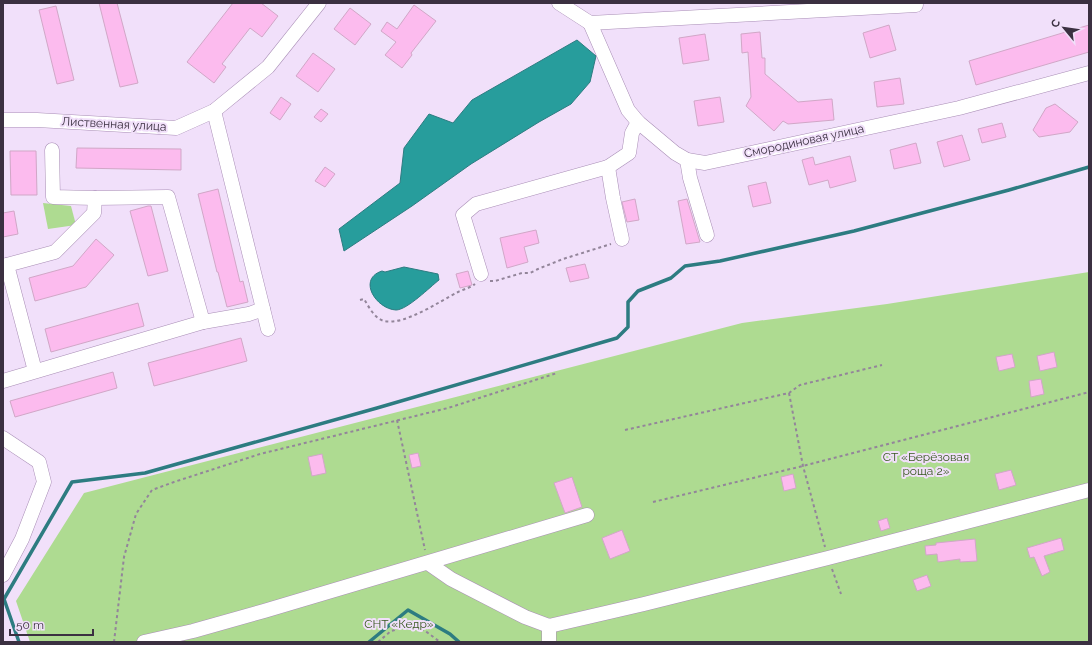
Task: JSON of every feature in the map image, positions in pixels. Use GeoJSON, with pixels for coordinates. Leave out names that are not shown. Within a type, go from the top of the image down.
{"type":"FeatureCollection","features":[{"type":"Feature","properties":{"kind":"street","name":"Лиственная улица"},"geometry":{"type":"LineString","coordinates":[[3,120],[37,120],[176,128],[214,111],[268,67],[319,3]]}},
{"type":"Feature","properties":{"kind":"street"},"geometry":{"type":"LineString","coordinates":[[559,3],[590,23],[916,5]]}},
{"type":"Feature","properties":{"kind":"street","name":"Смородиновая улица"},"geometry":{"type":"LineString","coordinates":[[590,23],[628,110],[638,122],[675,153],[687,160],[705,163],[959,108],[1089,73]]}},
{"type":"Feature","properties":{"kind":"street"},"geometry":{"type":"LineString","coordinates":[[214,111],[268,329]]}},
{"type":"Feature","properties":{"kind":"street"},"geometry":{"type":"LineString","coordinates":[[481,274],[464,215],[476,204],[608,167],[629,153],[632,133],[638,122]]}},
{"type":"Feature","properties":{"kind":"street"},"geometry":{"type":"LineString","coordinates":[[52,150],[53,196],[95,198],[168,197],[203,322]]}},
{"type":"Feature","properties":{"kind":"street"},"geometry":{"type":"LineString","coordinates":[[687,160],[690,178],[707,235]]}},
{"type":"Feature","properties":{"kind":"street"},"geometry":{"type":"LineString","coordinates":[[608,167],[622,239]]}},
{"type":"Feature","properties":{"kind":"street"},"geometry":{"type":"LineString","coordinates":[[35,371],[5,266],[55,252],[94,213],[95,198]]}},
{"type":"Feature","properties":{"kind":"street"},"geometry":{"type":"LineString","coordinates":[[3,381],[203,322],[249,314],[263,309]]}},
{"type":"Feature","properties":{"kind":"street"},"geometry":{"type":"LineString","coordinates":[[3,438],[39,462],[44,482],[22,539],[3,575]]}},
{"type":"Feature","properties":{"kind":"street"},"geometry":{"type":"LineString","coordinates":[[428,562],[457,582],[525,617],[549,626],[828,558],[1089,490]]}},
{"type":"Feature","properties":{"kind":"street"},"geometry":{"type":"LineString","coordinates":[[144,642],[193,631],[587,515]]}},
{"type":"Feature","properties":{"kind":"street"},"geometry":{"type":"LineString","coordinates":[[548,642],[549,626]]}},
{"type":"Feature","properties":{"kind":"path"},"geometry":{"type":"LineString","coordinates":[[625,430],[789,393],[800,385],[882,365]]}},
{"type":"Feature","properties":{"kind":"path"},"geometry":{"type":"LineString","coordinates":[[114,642],[124,557],[136,514],[152,490],[260,454],[448,408],[557,373]]}},
{"type":"Feature","properties":{"kind":"path"},"geometry":{"type":"LineString","coordinates":[[653,502],[804,466],[1089,392]]}},
{"type":"Feature","properties":{"kind":"path"},"geometry":{"type":"LineString","coordinates":[[789,393],[804,466],[828,558],[841,594]]}},
{"type":"Feature","properties":{"kind":"path"},"geometry":{"type":"LineString","coordinates":[[397,420],[428,562]]}},
{"type":"Feature","properties":{"kind":"path"},"geometry":{"type":"LineString","coordinates":[[378,642],[391,631],[409,626],[424,630],[440,642]]}},
{"type":"Feature","properties":{"kind":"green space"},"geometry":{"type":"Polygon","coordinates":[[[43,203],[71,206],[76,225],[48,229],[43,203]]]}},
{"type":"Feature","properties":{"kind":"green space","name":"СТ «Берёзовая роща 2»"},"geometry":{"type":"Polygon","coordinates":[[[1089,272],[1089,642],[30,642],[16,601],[84,493],[742,323],[887,304],[1089,272]]]}},
{"type":"Feature","properties":{"kind":"shaded area"},"geometry":{"type":"Polygon","coordinates":[[[577,40],[596,56],[590,82],[571,104],[471,164],[412,206],[344,251],[339,229],[400,183],[404,148],[429,114],[453,123],[472,100],[577,40]]]}},
{"type":"Feature","properties":{"kind":"shaded area"},"geometry":{"type":"Polygon","coordinates":[[[404,267],[438,274],[439,280],[418,298],[401,309],[396,310],[382,305],[372,293],[370,287],[371,280],[375,275],[382,271],[385,272],[404,267]]]}},
{"type":"Feature","properties":{"kind":"building"},"geometry":{"type":"Polygon","coordinates":[[[99,3],[117,3],[138,83],[120,87],[99,3]]]}},
{"type":"Feature","properties":{"kind":"building"},"geometry":{"type":"Polygon","coordinates":[[[233,3],[261,3],[278,16],[262,37],[250,28],[222,64],[226,67],[214,83],[187,62],[233,3]]]}},
{"type":"Feature","properties":{"kind":"building"},"geometry":{"type":"Polygon","coordinates":[[[414,5],[436,21],[411,53],[412,55],[402,68],[385,55],[396,42],[381,31],[387,22],[397,29],[414,5]]]}},
{"type":"Feature","properties":{"kind":"building"},"geometry":{"type":"Polygon","coordinates":[[[56,6],[74,80],[57,84],[39,10],[56,6]]]}},
{"type":"Feature","properties":{"kind":"building"},"geometry":{"type":"Polygon","coordinates":[[[350,8],[371,24],[355,45],[334,29],[350,8]]]}},
{"type":"Feature","properties":{"kind":"building"},"geometry":{"type":"Polygon","coordinates":[[[889,25],[896,50],[870,58],[863,33],[889,25]]]}},
{"type":"Feature","properties":{"kind":"building"},"geometry":{"type":"Polygon","coordinates":[[[1089,25],[1089,52],[976,85],[969,61],[1089,25]]]}},
{"type":"Feature","properties":{"kind":"building"},"geometry":{"type":"Polygon","coordinates":[[[760,32],[762,58],[765,58],[765,74],[798,102],[832,99],[834,120],[788,124],[783,121],[774,131],[746,106],[751,97],[748,52],[742,53],[741,34],[760,32]]]}},
{"type":"Feature","properties":{"kind":"building"},"geometry":{"type":"Polygon","coordinates":[[[705,34],[709,60],[683,64],[679,38],[705,34]]]}},
{"type":"Feature","properties":{"kind":"building"},"geometry":{"type":"Polygon","coordinates":[[[313,53],[335,69],[318,92],[296,76],[313,53]]]}},
{"type":"Feature","properties":{"kind":"building"},"geometry":{"type":"Polygon","coordinates":[[[900,78],[904,104],[877,107],[874,82],[900,78]]]}},
{"type":"Feature","properties":{"kind":"building"},"geometry":{"type":"Polygon","coordinates":[[[281,97],[291,104],[280,120],[270,113],[281,97]]]}},
{"type":"Feature","properties":{"kind":"building"},"geometry":{"type":"Polygon","coordinates":[[[720,97],[724,122],[698,126],[694,101],[720,97]]]}},
{"type":"Feature","properties":{"kind":"building"},"geometry":{"type":"Polygon","coordinates":[[[1055,104],[1078,122],[1070,132],[1039,137],[1033,130],[1046,108],[1055,104]]]}},
{"type":"Feature","properties":{"kind":"building"},"geometry":{"type":"Polygon","coordinates":[[[321,109],[328,114],[321,122],[314,117],[321,109]]]}},
{"type":"Feature","properties":{"kind":"building"},"geometry":{"type":"Polygon","coordinates":[[[1002,123],[1006,137],[982,143],[978,129],[1002,123]]]}},
{"type":"Feature","properties":{"kind":"building"},"geometry":{"type":"Polygon","coordinates":[[[962,135],[970,160],[944,167],[937,142],[962,135]]]}},
{"type":"Feature","properties":{"kind":"building"},"geometry":{"type":"Polygon","coordinates":[[[916,143],[921,163],[894,169],[890,150],[916,143]]]}},
{"type":"Feature","properties":{"kind":"building"},"geometry":{"type":"Polygon","coordinates":[[[77,148],[181,149],[181,170],[76,168],[77,148]]]}},
{"type":"Feature","properties":{"kind":"building"},"geometry":{"type":"Polygon","coordinates":[[[10,151],[36,151],[37,195],[11,195],[10,151]]]}},
{"type":"Feature","properties":{"kind":"building"},"geometry":{"type":"Polygon","coordinates":[[[850,156],[856,181],[830,188],[828,180],[809,185],[802,160],[813,157],[815,165],[850,156]]]}},
{"type":"Feature","properties":{"kind":"building"},"geometry":{"type":"Polygon","coordinates":[[[325,167],[335,174],[325,187],[315,181],[325,167]]]}},
{"type":"Feature","properties":{"kind":"building"},"geometry":{"type":"Polygon","coordinates":[[[766,182],[771,203],[753,207],[748,186],[766,182]]]}},
{"type":"Feature","properties":{"kind":"building"},"geometry":{"type":"Polygon","coordinates":[[[218,189],[240,282],[243,281],[248,302],[227,307],[198,194],[218,189]]]}},
{"type":"Feature","properties":{"kind":"building"},"geometry":{"type":"Polygon","coordinates":[[[635,199],[639,220],[627,222],[622,202],[635,199]]]}},
{"type":"Feature","properties":{"kind":"building"},"geometry":{"type":"Polygon","coordinates":[[[687,199],[700,242],[686,244],[678,201],[687,199]]]}},
{"type":"Feature","properties":{"kind":"building"},"geometry":{"type":"Polygon","coordinates":[[[151,206],[168,271],[148,276],[130,211],[151,206]]]}},
{"type":"Feature","properties":{"kind":"building"},"geometry":{"type":"Polygon","coordinates":[[[14,211],[18,234],[3,237],[3,213],[14,211]]]}},
{"type":"Feature","properties":{"kind":"building"},"geometry":{"type":"Polygon","coordinates":[[[536,230],[539,243],[524,247],[528,262],[507,268],[500,238],[536,230]]]}},
{"type":"Feature","properties":{"kind":"building"},"geometry":{"type":"Polygon","coordinates":[[[96,239],[114,255],[86,287],[35,301],[29,278],[73,266],[96,239]]]}},
{"type":"Feature","properties":{"kind":"building"},"geometry":{"type":"Polygon","coordinates":[[[585,264],[589,278],[570,282],[566,268],[585,264]]]}},
{"type":"Feature","properties":{"kind":"building"},"geometry":{"type":"Polygon","coordinates":[[[468,271],[472,285],[460,288],[456,274],[468,271]]]}},
{"type":"Feature","properties":{"kind":"building"},"geometry":{"type":"Polygon","coordinates":[[[138,303],[144,326],[51,352],[45,329],[138,303]]]}},
{"type":"Feature","properties":{"kind":"building"},"geometry":{"type":"Polygon","coordinates":[[[241,338],[247,361],[154,386],[148,363],[241,338]]]}},
{"type":"Feature","properties":{"kind":"building"},"geometry":{"type":"Polygon","coordinates":[[[1054,352],[1057,367],[1040,371],[1037,356],[1054,352]]]}},
{"type":"Feature","properties":{"kind":"building"},"geometry":{"type":"Polygon","coordinates":[[[1012,354],[1015,367],[999,371],[996,357],[1012,354]]]}},
{"type":"Feature","properties":{"kind":"building"},"geometry":{"type":"Polygon","coordinates":[[[113,372],[117,388],[15,417],[10,401],[113,372]]]}},
{"type":"Feature","properties":{"kind":"building"},"geometry":{"type":"Polygon","coordinates":[[[1041,379],[1044,394],[1031,397],[1029,381],[1041,379]]]}},
{"type":"Feature","properties":{"kind":"building"},"geometry":{"type":"Polygon","coordinates":[[[418,453],[421,466],[412,468],[409,455],[418,453]]]}},
{"type":"Feature","properties":{"kind":"building"},"geometry":{"type":"Polygon","coordinates":[[[322,454],[326,473],[312,476],[308,457],[322,454]]]}},
{"type":"Feature","properties":{"kind":"building"},"geometry":{"type":"Polygon","coordinates":[[[1011,470],[1016,485],[999,490],[995,474],[1011,470]]]}},
{"type":"Feature","properties":{"kind":"building"},"geometry":{"type":"Polygon","coordinates":[[[793,474],[796,488],[784,491],[781,477],[793,474]]]}},
{"type":"Feature","properties":{"kind":"building"},"geometry":{"type":"Polygon","coordinates":[[[572,477],[582,507],[565,513],[554,483],[572,477]]]}},
{"type":"Feature","properties":{"kind":"building"},"geometry":{"type":"Polygon","coordinates":[[[887,518],[890,528],[881,531],[878,521],[887,518]]]}},
{"type":"Feature","properties":{"kind":"building"},"geometry":{"type":"Polygon","coordinates":[[[622,530],[630,551],[610,559],[602,538],[622,530]]]}},
{"type":"Feature","properties":{"kind":"building"},"geometry":{"type":"Polygon","coordinates":[[[1061,538],[1064,550],[1044,556],[1050,572],[1042,576],[1034,557],[1030,558],[1027,548],[1061,538]]]}},
{"type":"Feature","properties":{"kind":"building"},"geometry":{"type":"Polygon","coordinates":[[[975,539],[977,561],[960,562],[960,559],[938,562],[937,554],[926,555],[925,546],[936,545],[936,543],[975,539]]]}},
{"type":"Feature","properties":{"kind":"building"},"geometry":{"type":"Polygon","coordinates":[[[927,575],[931,586],[917,591],[913,580],[927,575]]]}},
{"type":"Feature","properties":{"kind":"waterway"},"geometry":{"type":"LineString","coordinates":[[19,642],[4,599],[72,482],[145,473],[377,408],[617,338],[628,327],[628,302],[638,291],[671,278],[685,266],[720,261],[854,231],[1089,167]]}},
{"type":"Feature","properties":{"kind":"waterway"},"geometry":{"type":"LineString","coordinates":[[369,642],[408,610],[450,634],[459,642]]}},
{"type":"Feature","properties":{"kind":"park label","name":"СНТ «Кедр»"},"geometry":{"type":"Point","coordinates":[399,624]}}]}
